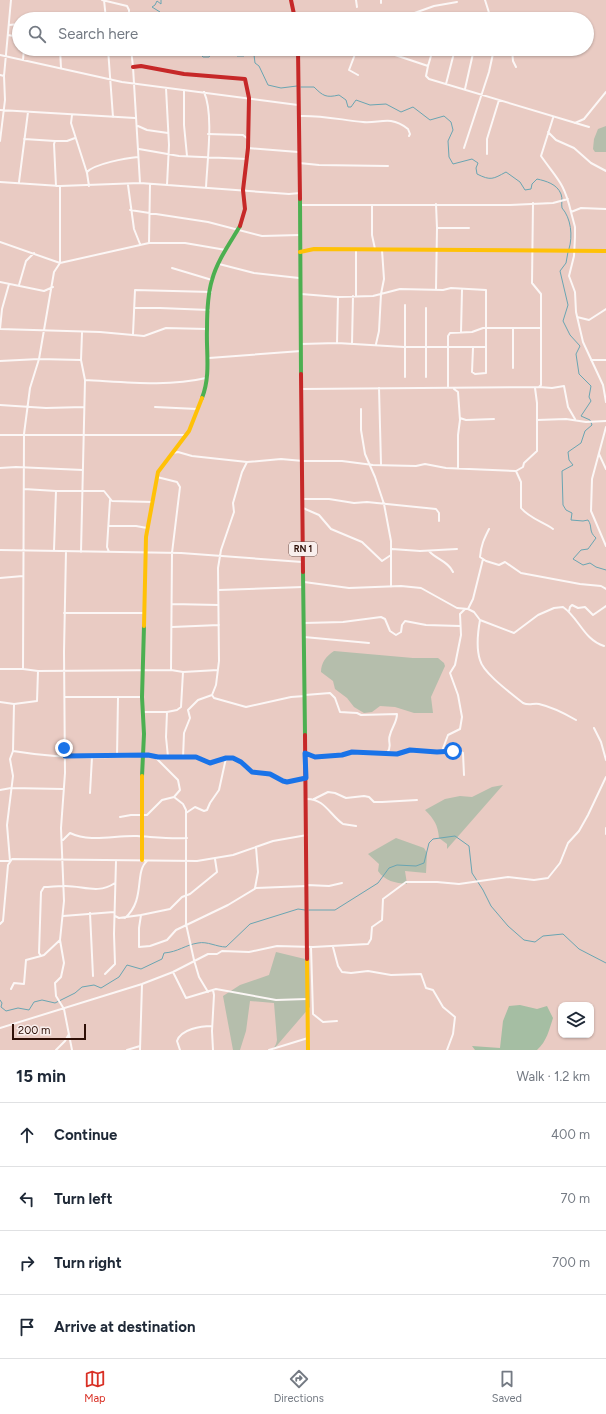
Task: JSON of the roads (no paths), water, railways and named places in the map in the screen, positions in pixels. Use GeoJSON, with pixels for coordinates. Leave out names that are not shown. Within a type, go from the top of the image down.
{"type":"FeatureCollection","features":[{"type":"Feature","properties":{"kind":"street"},"geometry":{"type":"LineString","coordinates":[[0,139],[3,110],[6,100],[4,76],[10,0]]}},
{"type":"Feature","properties":{"kind":"street"},"geometry":{"type":"LineString","coordinates":[[105,12],[103,0],[127,6],[129,12]]}},
{"type":"Feature","properties":{"kind":"street"},"geometry":{"type":"LineString","coordinates":[[291,0],[294,12]]}},
{"type":"Feature","properties":{"kind":"street"},"geometry":{"type":"LineString","coordinates":[[356,0],[357,7]]}},
{"type":"Feature","properties":{"kind":"street"},"geometry":{"type":"LineString","coordinates":[[484,0],[488,12]]}},
{"type":"Feature","properties":{"kind":"street"},"geometry":{"type":"LineString","coordinates":[[417,12],[434,6],[457,2]]}},
{"type":"Feature","properties":{"kind":"street"},"geometry":{"type":"LineString","coordinates":[[8,35],[12,36]]}},
{"type":"Feature","properties":{"kind":"street"},"geometry":{"type":"LineString","coordinates":[[0,55],[134,83],[299,105]]}},
{"type":"Feature","properties":{"kind":"street"},"geometry":{"type":"LineString","coordinates":[[23,56],[23,60]]}},
{"type":"Feature","properties":{"kind":"street"},"geometry":{"type":"LineString","coordinates":[[60,56],[61,68]]}},
{"type":"Feature","properties":{"kind":"street"},"geometry":{"type":"LineString","coordinates":[[108,56],[112,117]]}},
{"type":"Feature","properties":{"kind":"street"},"geometry":{"type":"LineString","coordinates":[[131,56],[135,118],[138,126],[140,183]]}},
{"type":"Feature","properties":{"kind":"street","name":"RN 1"},"geometry":{"type":"LineString","coordinates":[[298,56],[306,835],[309,946],[308,1050]]}},
{"type":"Feature","properties":{"kind":"street"},"geometry":{"type":"LineString","coordinates":[[355,56],[350,70],[358,75]]}},
{"type":"Feature","properties":{"kind":"street"},"geometry":{"type":"LineString","coordinates":[[398,56],[428,66]]}},
{"type":"Feature","properties":{"kind":"street"},"geometry":{"type":"LineString","coordinates":[[431,56],[426,76],[429,79],[589,127]]}},
{"type":"Feature","properties":{"kind":"street"},"geometry":{"type":"LineString","coordinates":[[446,84],[453,56]]}},
{"type":"Feature","properties":{"kind":"street"},"geometry":{"type":"LineString","coordinates":[[464,89],[472,56]]}},
{"type":"Feature","properties":{"kind":"street"},"geometry":{"type":"LineString","coordinates":[[464,148],[482,95],[492,56]]}},
{"type":"Feature","properties":{"kind":"street"},"geometry":{"type":"LineString","coordinates":[[513,56],[516,67]]}},
{"type":"Feature","properties":{"kind":"street"},"geometry":{"type":"LineString","coordinates":[[133,67],[141,66],[184,74],[242,78],[245,79],[249,98],[248,148],[243,190],[245,209],[243,221],[226,250],[212,280],[207,329],[209,358],[205,390],[193,424],[157,477],[147,528],[144,552],[142,860]]}},
{"type":"Feature","properties":{"kind":"street"},"geometry":{"type":"LineString","coordinates":[[166,88],[170,154],[167,185]]}},
{"type":"Feature","properties":{"kind":"street"},"geometry":{"type":"LineString","coordinates":[[184,90],[184,125],[187,156]]}},
{"type":"Feature","properties":{"kind":"street"},"geometry":{"type":"LineString","coordinates":[[204,92],[207,104],[208,134],[206,188]]}},
{"type":"Feature","properties":{"kind":"street"},"geometry":{"type":"LineString","coordinates":[[574,123],[584,118],[606,92]]}},
{"type":"Feature","properties":{"kind":"street"},"geometry":{"type":"LineString","coordinates":[[487,154],[487,139],[499,100]]}},
{"type":"Feature","properties":{"kind":"street"},"geometry":{"type":"LineString","coordinates":[[0,110],[135,118]]}},
{"type":"Feature","properties":{"kind":"street"},"geometry":{"type":"LineString","coordinates":[[18,183],[28,112]]}},
{"type":"Feature","properties":{"kind":"street"},"geometry":{"type":"LineString","coordinates":[[72,115],[71,123],[89,186]]}},
{"type":"Feature","properties":{"kind":"street"},"geometry":{"type":"LineString","coordinates":[[299,116],[314,115],[333,119],[348,119],[364,122],[391,121],[408,129],[410,134],[408,136]]}},
{"type":"Feature","properties":{"kind":"street"},"geometry":{"type":"LineString","coordinates":[[553,117],[540,156],[562,183],[568,199],[575,227],[572,251],[573,263],[569,276],[575,292],[577,317],[583,342],[590,360],[603,385],[606,402]]}},
{"type":"Feature","properties":{"kind":"street"},"geometry":{"type":"LineString","coordinates":[[138,126],[147,130],[168,133]]}},
{"type":"Feature","properties":{"kind":"street"},"geometry":{"type":"LineString","coordinates":[[548,132],[556,140],[574,148],[591,163],[606,171]]}},
{"type":"Feature","properties":{"kind":"street"},"geometry":{"type":"LineString","coordinates":[[208,134],[243,136],[248,139]]}},
{"type":"Feature","properties":{"kind":"street"},"geometry":{"type":"LineString","coordinates":[[24,139],[67,141],[75,138]]}},
{"type":"Feature","properties":{"kind":"street"},"geometry":{"type":"LineString","coordinates":[[55,141],[56,186]]}},
{"type":"Feature","properties":{"kind":"street"},"geometry":{"type":"LineString","coordinates":[[248,148],[299,152]]}},
{"type":"Feature","properties":{"kind":"street"},"geometry":{"type":"LineString","coordinates":[[138,150],[207,158],[247,159]]}},
{"type":"Feature","properties":{"kind":"street"},"geometry":{"type":"LineString","coordinates":[[86,173],[114,160],[138,157]]}},
{"type":"Feature","properties":{"kind":"street"},"geometry":{"type":"LineString","coordinates":[[299,163],[388,166]]}},
{"type":"Feature","properties":{"kind":"street"},"geometry":{"type":"LineString","coordinates":[[0,182],[56,186],[128,185],[140,183],[289,194],[300,193]]}},
{"type":"Feature","properties":{"kind":"street"},"geometry":{"type":"LineString","coordinates":[[149,243],[150,184]]}},
{"type":"Feature","properties":{"kind":"street"},"geometry":{"type":"LineString","coordinates":[[128,185],[130,210],[134,229],[140,244]]}},
{"type":"Feature","properties":{"kind":"street"},"geometry":{"type":"LineString","coordinates":[[23,669],[24,434],[30,388],[39,359],[43,330],[53,287],[54,272],[60,263],[60,186]]}},
{"type":"Feature","properties":{"kind":"street"},"geometry":{"type":"LineString","coordinates":[[300,205],[533,203],[554,202],[568,199]]}},
{"type":"Feature","properties":{"kind":"street"},"geometry":{"type":"LineString","coordinates":[[533,203],[532,283],[541,294],[540,387]]}},
{"type":"Feature","properties":{"kind":"street"},"geometry":{"type":"LineString","coordinates":[[372,204],[372,235],[374,249]]}},
{"type":"Feature","properties":{"kind":"street"},"geometry":{"type":"LineString","coordinates":[[436,204],[438,228],[436,289]]}},
{"type":"Feature","properties":{"kind":"street"},"geometry":{"type":"LineString","coordinates":[[571,212],[580,208],[606,209]]}},
{"type":"Feature","properties":{"kind":"street"},"geometry":{"type":"LineString","coordinates":[[130,210],[208,222],[262,236],[300,235]]}},
{"type":"Feature","properties":{"kind":"street"},"geometry":{"type":"LineString","coordinates":[[438,228],[469,228]]}},
{"type":"Feature","properties":{"kind":"street"},"geometry":{"type":"LineString","coordinates":[[0,242],[60,263],[149,243],[185,243],[226,250]]}},
{"type":"Feature","properties":{"kind":"street"},"geometry":{"type":"LineString","coordinates":[[300,252],[314,250],[374,249],[606,251]]}},
{"type":"Feature","properties":{"kind":"street"},"geometry":{"type":"LineString","coordinates":[[352,344],[356,250]]}},
{"type":"Feature","properties":{"kind":"street"},"geometry":{"type":"LineString","coordinates":[[376,344],[379,331],[381,294],[384,279],[382,250]]}},
{"type":"Feature","properties":{"kind":"street"},"geometry":{"type":"LineString","coordinates":[[19,285],[26,261],[34,253]]}},
{"type":"Feature","properties":{"kind":"street"},"geometry":{"type":"LineString","coordinates":[[219,264],[254,273],[300,278]]}},
{"type":"Feature","properties":{"kind":"street"},"geometry":{"type":"LineString","coordinates":[[172,268],[212,280]]}},
{"type":"Feature","properties":{"kind":"street"},"geometry":{"type":"LineString","coordinates":[[0,282],[44,291],[53,287]]}},
{"type":"Feature","properties":{"kind":"street"},"geometry":{"type":"LineString","coordinates":[[9,284],[2,309],[0,329],[133,334],[144,336],[166,328],[207,329]]}},
{"type":"Feature","properties":{"kind":"street"},"geometry":{"type":"LineString","coordinates":[[301,294],[338,297],[373,296],[400,289],[443,290],[451,288],[462,290],[472,288],[486,290],[486,373],[475,374],[472,372],[473,348]]}},
{"type":"Feature","properties":{"kind":"street"},"geometry":{"type":"LineString","coordinates":[[133,334],[135,308],[133,292],[137,289],[211,292]]}},
{"type":"Feature","properties":{"kind":"street"},"geometry":{"type":"LineString","coordinates":[[461,332],[462,290]]}},
{"type":"Feature","properties":{"kind":"street"},"geometry":{"type":"LineString","coordinates":[[337,343],[338,297]]}},
{"type":"Feature","properties":{"kind":"street"},"geometry":{"type":"LineString","coordinates":[[404,377],[405,305]]}},
{"type":"Feature","properties":{"kind":"street"},"geometry":{"type":"LineString","coordinates":[[135,308],[152,307],[209,310]]}},
{"type":"Feature","properties":{"kind":"street"},"geometry":{"type":"LineString","coordinates":[[426,308],[426,377]]}},
{"type":"Feature","properties":{"kind":"street"},"geometry":{"type":"LineString","coordinates":[[577,317],[589,320],[606,309]]}},
{"type":"Feature","properties":{"kind":"street"},"geometry":{"type":"LineString","coordinates":[[448,388],[449,334],[472,332],[486,328],[540,328]]}},
{"type":"Feature","properties":{"kind":"street"},"geometry":{"type":"LineString","coordinates":[[513,328],[513,368]]}},
{"type":"Feature","properties":{"kind":"street"},"geometry":{"type":"LineString","coordinates":[[81,552],[83,436],[86,380],[82,360],[82,333]]}},
{"type":"Feature","properties":{"kind":"street"},"geometry":{"type":"LineString","coordinates":[[301,344],[337,343],[376,344],[404,347],[486,347]]}},
{"type":"Feature","properties":{"kind":"street"},"geometry":{"type":"LineString","coordinates":[[209,358],[301,351]]}},
{"type":"Feature","properties":{"kind":"street"},"geometry":{"type":"LineString","coordinates":[[0,361],[39,359],[82,360]]}},
{"type":"Feature","properties":{"kind":"street"},"geometry":{"type":"LineString","coordinates":[[590,360],[606,360]]}},
{"type":"Feature","properties":{"kind":"street"},"geometry":{"type":"LineString","coordinates":[[86,380],[158,383],[182,382],[207,378]]}},
{"type":"Feature","properties":{"kind":"street"},"geometry":{"type":"LineString","coordinates":[[302,389],[552,388],[564,386],[568,407],[575,420]]}},
{"type":"Feature","properties":{"kind":"street"},"geometry":{"type":"LineString","coordinates":[[379,388],[381,464]]}},
{"type":"Feature","properties":{"kind":"street"},"geometry":{"type":"LineString","coordinates":[[453,388],[458,392],[460,418],[458,468]]}},
{"type":"Feature","properties":{"kind":"street"},"geometry":{"type":"LineString","coordinates":[[172,454],[178,452],[192,456],[247,462],[281,459],[303,461],[342,461],[416,466],[425,464],[446,468],[516,471],[523,467],[524,463],[537,451],[535,388]]}},
{"type":"Feature","properties":{"kind":"street"},"geometry":{"type":"LineString","coordinates":[[0,404],[27,407],[84,407]]}},
{"type":"Feature","properties":{"kind":"street"},"geometry":{"type":"LineString","coordinates":[[155,408],[198,409]]}},
{"type":"Feature","properties":{"kind":"street"},"geometry":{"type":"LineString","coordinates":[[361,409],[361,430],[365,454],[384,504],[392,549],[391,587]]}},
{"type":"Feature","properties":{"kind":"street"},"geometry":{"type":"LineString","coordinates":[[460,418],[466,420],[494,420]]}},
{"type":"Feature","properties":{"kind":"street"},"geometry":{"type":"LineString","coordinates":[[537,420],[566,419],[590,422],[606,421]]}},
{"type":"Feature","properties":{"kind":"street"},"geometry":{"type":"LineString","coordinates":[[606,427],[606,432],[598,454],[592,479],[590,506],[606,546]]}},
{"type":"Feature","properties":{"kind":"street"},"geometry":{"type":"LineString","coordinates":[[0,435],[24,434],[83,436],[186,434]]}},
{"type":"Feature","properties":{"kind":"street"},"geometry":{"type":"LineString","coordinates":[[598,454],[606,469]]}},
{"type":"Feature","properties":{"kind":"street"},"geometry":{"type":"LineString","coordinates":[[183,758],[184,732],[190,718],[188,710],[198,700],[212,695],[216,686],[218,670],[218,568],[234,512],[233,503],[242,472],[247,462]]}},
{"type":"Feature","properties":{"kind":"street"},"geometry":{"type":"LineString","coordinates":[[0,468],[24,467],[83,470]]}},
{"type":"Feature","properties":{"kind":"street"},"geometry":{"type":"LineString","coordinates":[[516,471],[521,482],[521,508],[538,519],[542,524],[553,529]]}},
{"type":"Feature","properties":{"kind":"street"},"geometry":{"type":"LineString","coordinates":[[157,477],[177,482],[180,487],[172,553],[171,670]]}},
{"type":"Feature","properties":{"kind":"street"},"geometry":{"type":"LineString","coordinates":[[24,489],[104,491],[110,500],[107,546],[110,552]]}},
{"type":"Feature","properties":{"kind":"street"},"geometry":{"type":"LineString","coordinates":[[54,550],[56,491]]}},
{"type":"Feature","properties":{"kind":"street"},"geometry":{"type":"LineString","coordinates":[[303,499],[329,499],[354,503],[436,509],[439,513],[438,521]]}},
{"type":"Feature","properties":{"kind":"street"},"geometry":{"type":"LineString","coordinates":[[110,500],[115,502],[152,502]]}},
{"type":"Feature","properties":{"kind":"street"},"geometry":{"type":"LineString","coordinates":[[303,508],[319,515],[331,529],[362,542],[382,561],[391,555]]}},
{"type":"Feature","properties":{"kind":"street"},"geometry":{"type":"LineString","coordinates":[[109,526],[136,526],[147,528]]}},
{"type":"Feature","properties":{"kind":"street"},"geometry":{"type":"LineString","coordinates":[[489,529],[482,540],[480,557],[483,559],[498,565],[505,562],[522,573],[605,588],[606,584]]}},
{"type":"Feature","properties":{"kind":"street"},"geometry":{"type":"LineString","coordinates":[[392,549],[429,551],[457,548]]}},
{"type":"Feature","properties":{"kind":"street"},"geometry":{"type":"LineString","coordinates":[[0,550],[172,553],[304,562]]}},
{"type":"Feature","properties":{"kind":"street"},"geometry":{"type":"LineString","coordinates":[[429,551],[438,559],[450,564],[454,572]]}},
{"type":"Feature","properties":{"kind":"street"},"geometry":{"type":"LineString","coordinates":[[66,552],[64,613],[65,756],[62,841],[63,916],[60,940],[64,963],[61,976],[55,983],[56,996],[64,1009],[72,1050]]}},
{"type":"Feature","properties":{"kind":"street"},"geometry":{"type":"LineString","coordinates":[[442,752],[444,750],[444,743],[448,735],[460,729],[462,717],[458,695],[450,673],[455,665],[461,635],[460,614],[466,609],[473,599],[483,559]]}},
{"type":"Feature","properties":{"kind":"street"},"geometry":{"type":"LineString","coordinates":[[0,578],[23,576]]}},
{"type":"Feature","properties":{"kind":"street"},"geometry":{"type":"LineString","coordinates":[[304,582],[349,588],[421,588],[457,608],[466,609],[477,614],[480,620],[479,656],[480,661],[488,672],[526,705],[541,704],[563,712],[576,720]]}},
{"type":"Feature","properties":{"kind":"street"},"geometry":{"type":"LineString","coordinates":[[219,590],[303,587]]}},
{"type":"Feature","properties":{"kind":"street"},"geometry":{"type":"LineString","coordinates":[[172,604],[218,605]]}},
{"type":"Feature","properties":{"kind":"street"},"geometry":{"type":"LineString","coordinates":[[569,611],[572,605],[578,608],[585,608],[592,615],[606,606]]}},
{"type":"Feature","properties":{"kind":"street"},"geometry":{"type":"LineString","coordinates":[[480,620],[514,633],[527,622],[554,608],[563,607],[569,611],[590,640],[604,646]]}},
{"type":"Feature","properties":{"kind":"street"},"geometry":{"type":"LineString","coordinates":[[64,613],[144,614]]}},
{"type":"Feature","properties":{"kind":"street"},"geometry":{"type":"LineString","coordinates":[[304,623],[343,622],[381,617],[384,619],[390,631],[396,635],[401,632],[402,625],[405,621],[426,626],[460,626]]}},
{"type":"Feature","properties":{"kind":"street"},"geometry":{"type":"LineString","coordinates":[[172,627],[218,625]]}},
{"type":"Feature","properties":{"kind":"street"},"geometry":{"type":"LineString","coordinates":[[304,637],[369,643]]}},
{"type":"Feature","properties":{"kind":"street"},"geometry":{"type":"LineString","coordinates":[[0,669],[64,672],[171,670],[183,672],[218,670]]}},
{"type":"Feature","properties":{"kind":"street"},"geometry":{"type":"LineString","coordinates":[[0,702],[14,704],[33,703],[37,701],[38,671]]}},
{"type":"Feature","properties":{"kind":"street"},"geometry":{"type":"LineString","coordinates":[[144,712],[167,712],[177,710],[181,707],[183,672]]}},
{"type":"Feature","properties":{"kind":"street"},"geometry":{"type":"LineString","coordinates":[[212,695],[214,698],[246,707],[291,697],[330,693],[335,698],[340,712],[357,713],[361,715],[397,714],[394,728],[390,734],[391,746],[387,753]]}},
{"type":"Feature","properties":{"kind":"street"},"geometry":{"type":"LineString","coordinates":[[65,697],[142,697]]}},
{"type":"Feature","properties":{"kind":"street"},"geometry":{"type":"LineString","coordinates":[[117,756],[118,698]]}},
{"type":"Feature","properties":{"kind":"street"},"geometry":{"type":"LineString","coordinates":[[0,924],[3,921],[10,861],[7,825],[12,776],[10,759],[13,751],[14,704]]}},
{"type":"Feature","properties":{"kind":"street"},"geometry":{"type":"LineString","coordinates":[[167,712],[166,737],[168,757]]}},
{"type":"Feature","properties":{"kind":"street"},"geometry":{"type":"LineString","coordinates":[[594,728],[601,742],[606,760]]}},
{"type":"Feature","properties":{"kind":"street"},"geometry":{"type":"LineString","coordinates":[[305,753],[315,757],[342,755],[352,752],[397,754],[410,750],[442,752],[462,751],[464,775]]}},
{"type":"Feature","properties":{"kind":"street"},"geometry":{"type":"LineString","coordinates":[[13,751],[38,755],[65,756],[196,757],[210,763],[226,758],[237,760],[252,772],[270,774],[283,781],[287,782],[306,778]]}},
{"type":"Feature","properties":{"kind":"street"},"geometry":{"type":"LineString","coordinates":[[90,793],[92,756]]}},
{"type":"Feature","properties":{"kind":"street"},"geometry":{"type":"LineString","coordinates":[[154,756],[178,781],[180,790],[174,798]]}},
{"type":"Feature","properties":{"kind":"street"},"geometry":{"type":"LineString","coordinates":[[186,813],[195,807],[204,811],[207,810],[219,790],[226,758]]}},
{"type":"Feature","properties":{"kind":"street"},"geometry":{"type":"LineString","coordinates":[[0,1028],[142,984],[173,972],[208,954],[217,954],[222,951],[249,952],[262,947],[333,946],[369,943],[371,939],[372,927],[382,920],[383,899],[406,882],[458,884],[508,877],[534,880],[551,876],[555,868],[560,863],[568,843],[579,831],[588,815],[606,777]]}},
{"type":"Feature","properties":{"kind":"street"},"geometry":{"type":"LineString","coordinates":[[0,790],[11,788],[63,789]]}},
{"type":"Feature","properties":{"kind":"street"},"geometry":{"type":"LineString","coordinates":[[306,799],[314,799],[328,792],[335,793],[346,798],[364,796],[369,797],[374,802],[417,800]]}},
{"type":"Feature","properties":{"kind":"street"},"geometry":{"type":"LineString","coordinates":[[120,817],[150,813],[165,799],[174,798],[185,807],[187,838],[187,870],[185,885],[187,895],[186,924],[199,977],[208,992]]}},
{"type":"Feature","properties":{"kind":"street"},"geometry":{"type":"LineString","coordinates":[[314,799],[330,810],[343,824],[356,826]]}},
{"type":"Feature","properties":{"kind":"street"},"geometry":{"type":"LineString","coordinates":[[606,828],[606,834]]}},
{"type":"Feature","properties":{"kind":"street"},"geometry":{"type":"LineString","coordinates":[[62,841],[70,832],[78,836],[90,838],[187,838]]}},
{"type":"Feature","properties":{"kind":"street"},"geometry":{"type":"LineString","coordinates":[[0,861],[10,861],[23,858],[186,862],[215,859],[273,841],[306,835]]}},
{"type":"Feature","properties":{"kind":"street"},"geometry":{"type":"LineString","coordinates":[[256,847],[258,872],[256,888]]}},
{"type":"Feature","properties":{"kind":"street"},"geometry":{"type":"LineString","coordinates":[[115,916],[125,918],[170,909],[180,898],[187,895],[217,872],[215,859]]}},
{"type":"Feature","properties":{"kind":"street"},"geometry":{"type":"LineString","coordinates":[[105,974],[115,964],[114,912],[116,861]]}},
{"type":"Feature","properties":{"kind":"street"},"geometry":{"type":"LineString","coordinates":[[125,918],[137,901],[140,884],[140,870],[148,861]]}},
{"type":"Feature","properties":{"kind":"street"},"geometry":{"type":"LineString","coordinates":[[41,956],[39,953],[42,890],[44,887],[63,886],[94,890],[104,889],[115,883]]}},
{"type":"Feature","properties":{"kind":"street"},"geometry":{"type":"LineString","coordinates":[[141,915],[139,923],[139,947],[150,946],[167,940],[172,932],[228,905],[256,888],[329,886],[342,884]]}},
{"type":"Feature","properties":{"kind":"street"},"geometry":{"type":"LineString","coordinates":[[63,916],[114,912]]}},
{"type":"Feature","properties":{"kind":"street"},"geometry":{"type":"LineString","coordinates":[[90,913],[93,976]]}},
{"type":"Feature","properties":{"kind":"street"},"geometry":{"type":"LineString","coordinates":[[11,989],[14,983],[24,984],[26,959],[44,955],[60,940]]}},
{"type":"Feature","properties":{"kind":"street"},"geometry":{"type":"LineString","coordinates":[[309,946],[313,1014],[323,1022],[337,1021]]}},
{"type":"Feature","properties":{"kind":"street"},"geometry":{"type":"LineString","coordinates":[[333,946],[338,966],[342,972],[351,973],[368,971],[399,975],[421,973],[426,988],[433,990],[443,1007],[455,1017],[453,1034],[447,1050]]}},
{"type":"Feature","properties":{"kind":"street"},"geometry":{"type":"LineString","coordinates":[[173,972],[186,998],[216,989],[276,1000],[308,999]]}},
{"type":"Feature","properties":{"kind":"street"},"geometry":{"type":"LineString","coordinates":[[140,1050],[142,984]]}},
{"type":"Feature","properties":{"kind":"street"},"geometry":{"type":"LineString","coordinates":[[213,990],[213,1050]]}},
{"type":"Feature","properties":{"kind":"street"},"geometry":{"type":"LineString","coordinates":[[180,1050],[177,1041],[181,1034],[198,1027],[212,1026]]}},
{"type":"Feature","properties":{"kind":"street"},"geometry":{"type":"LineString","coordinates":[[56,1050],[65,1041],[69,1033]]}},
{"type":"Feature","properties":{"kind":"street"},"geometry":{"type":"LineString","coordinates":[[269,1050],[308,1038]]}},
{"type":"Feature","properties":{"kind":"street"},"geometry":{"type":"LineString","coordinates":[[127,1050],[140,1046]]}},
{"type":"Feature","properties":{"kind":"waterway"},"geometry":{"type":"LineString","coordinates":[[160,12],[152,7],[157,1],[161,4],[161,0]]}},
{"type":"Feature","properties":{"kind":"waterway"},"geometry":{"type":"LineString","coordinates":[[202,56],[210,56]]}},
{"type":"Feature","properties":{"kind":"waterway"},"geometry":{"type":"LineString","coordinates":[[237,56],[244,56]]}},
{"type":"Feature","properties":{"kind":"waterway"},"geometry":{"type":"LineString","coordinates":[[254,56],[255,63],[259,66],[268,85],[281,88],[297,86]]}},
{"type":"Feature","properties":{"kind":"waterway"},"geometry":{"type":"LineString","coordinates":[[301,87],[314,87],[322,94],[328,96],[339,95],[346,100],[348,107],[351,107],[356,100],[370,105],[386,104],[401,112],[413,107],[430,120],[444,116],[451,122],[453,130],[448,141],[449,157],[453,164],[472,159],[478,163],[476,168],[477,174],[486,178],[492,178],[506,172],[520,182],[525,190],[531,189],[532,184],[537,179],[554,185],[557,188],[561,194],[562,208],[565,212],[570,227],[571,239],[569,249]]}},
{"type":"Feature","properties":{"kind":"waterway"},"geometry":{"type":"LineString","coordinates":[[568,252],[566,263],[560,271],[568,305],[563,321],[570,335],[580,346],[576,354],[579,374],[591,386],[589,397],[591,401],[581,416],[590,420],[592,425],[585,431],[581,443],[568,452],[569,460],[573,465],[562,471],[563,505],[566,510],[572,513],[571,520],[588,520],[591,531],[596,538],[588,549],[581,550],[573,559],[583,565],[590,563],[596,567],[606,570]]}},
{"type":"Feature","properties":{"kind":"waterway"},"geometry":{"type":"LineString","coordinates":[[309,910],[335,910],[378,883],[389,868],[397,865],[416,866],[424,863],[429,843],[433,839],[455,836],[469,846],[472,873],[491,906],[508,926],[524,940],[535,942],[543,936],[563,934],[579,949],[606,963]]}},
{"type":"Feature","properties":{"kind":"waterway"},"geometry":{"type":"LineString","coordinates":[[0,1000],[2,1003],[1,1007],[6,1011],[18,1008],[29,1010],[34,1002],[42,1000],[55,1003],[75,993],[82,987],[94,985],[101,988],[119,977],[127,965],[141,969],[162,959],[164,953],[198,943],[226,947],[250,924],[298,909],[305,910]]}}]}
